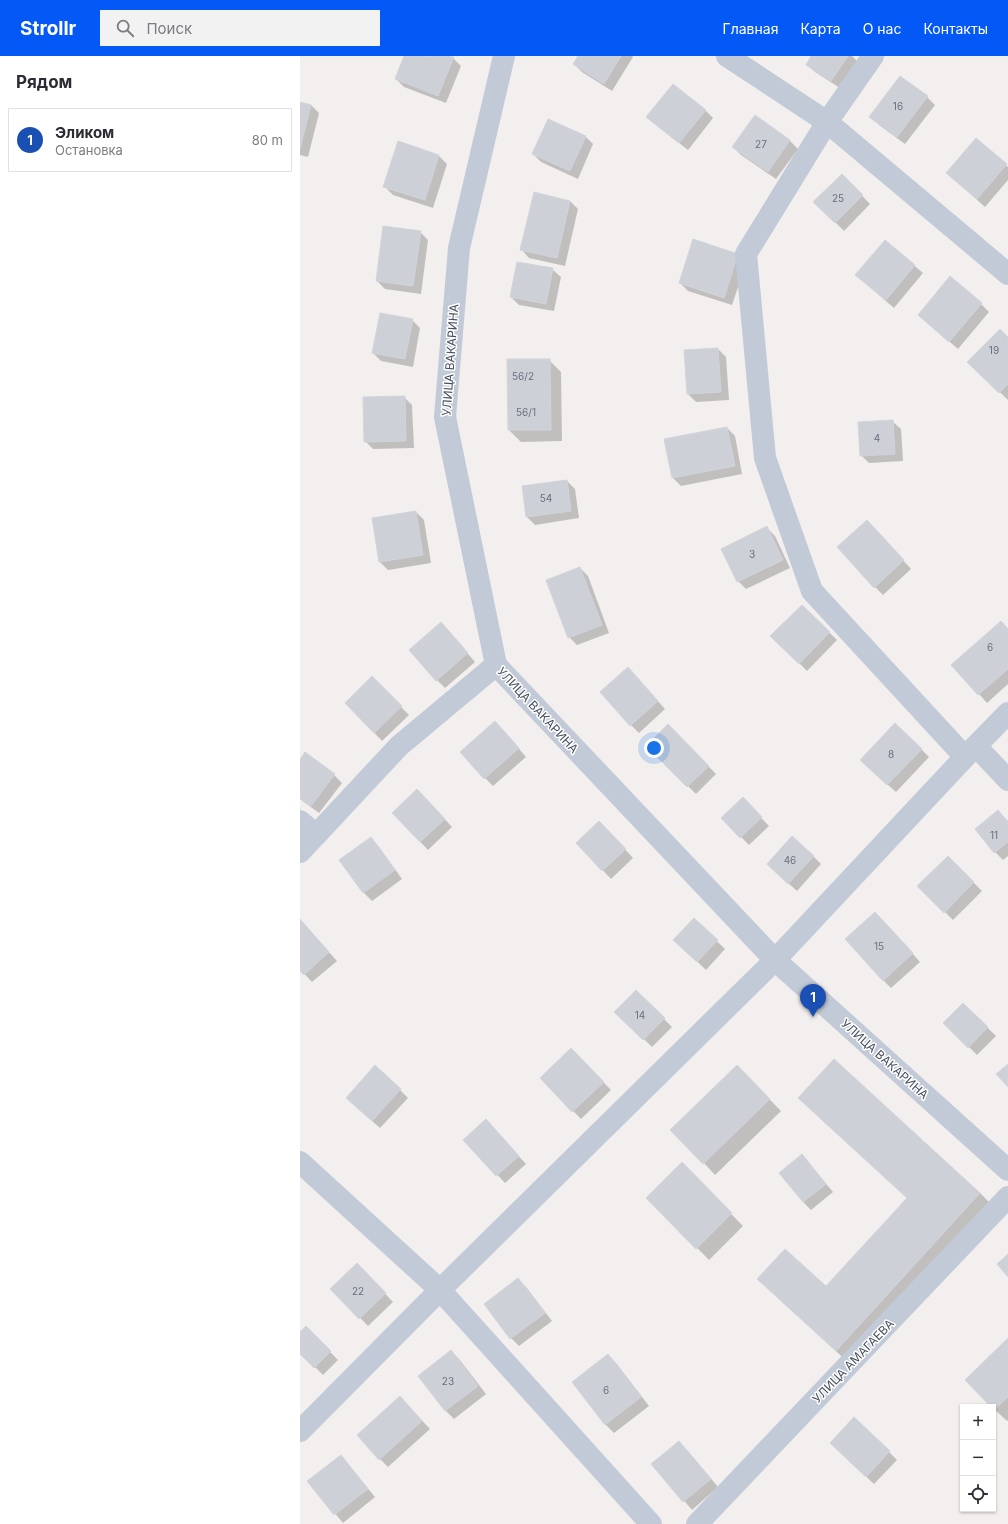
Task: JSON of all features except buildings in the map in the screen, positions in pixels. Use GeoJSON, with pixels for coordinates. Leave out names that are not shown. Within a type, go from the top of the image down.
{"type":"FeatureCollection","features":[{"type":"Feature","properties":{"kind":"street","name":"УЛИЦА ВАКАРИНА"},"geometry":{"type":"LineString","coordinates":[[504,56],[459,248],[445,417],[496,665],[775,960],[1008,1170]]}},
{"type":"Feature","properties":{"kind":"street"},"geometry":{"type":"LineString","coordinates":[[727,56],[827,122],[1008,274]]}},
{"type":"Feature","properties":{"kind":"street"},"geometry":{"type":"LineString","coordinates":[[873,56],[827,122],[746,254],[766,458],[812,590],[970,751],[1008,780]]}},
{"type":"Feature","properties":{"kind":"street"},"geometry":{"type":"LineString","coordinates":[[300,852],[308,828],[399,746],[496,665]]}},
{"type":"Feature","properties":{"kind":"street"},"geometry":{"type":"LineString","coordinates":[[300,1431],[440,1290],[775,960],[970,751],[1008,713]]}},
{"type":"Feature","properties":{"kind":"street"},"geometry":{"type":"LineString","coordinates":[[300,1162],[440,1290],[651,1524]]}},
{"type":"Feature","properties":{"kind":"street","name":"УЛИЦА АМАГАЕВА"},"geometry":{"type":"LineString","coordinates":[[697,1524],[1008,1198]]}},
{"type":"Feature","properties":{"kind":"place","name":"Эликом"},"geometry":{"type":"Point","coordinates":[813,1017]}}]}
